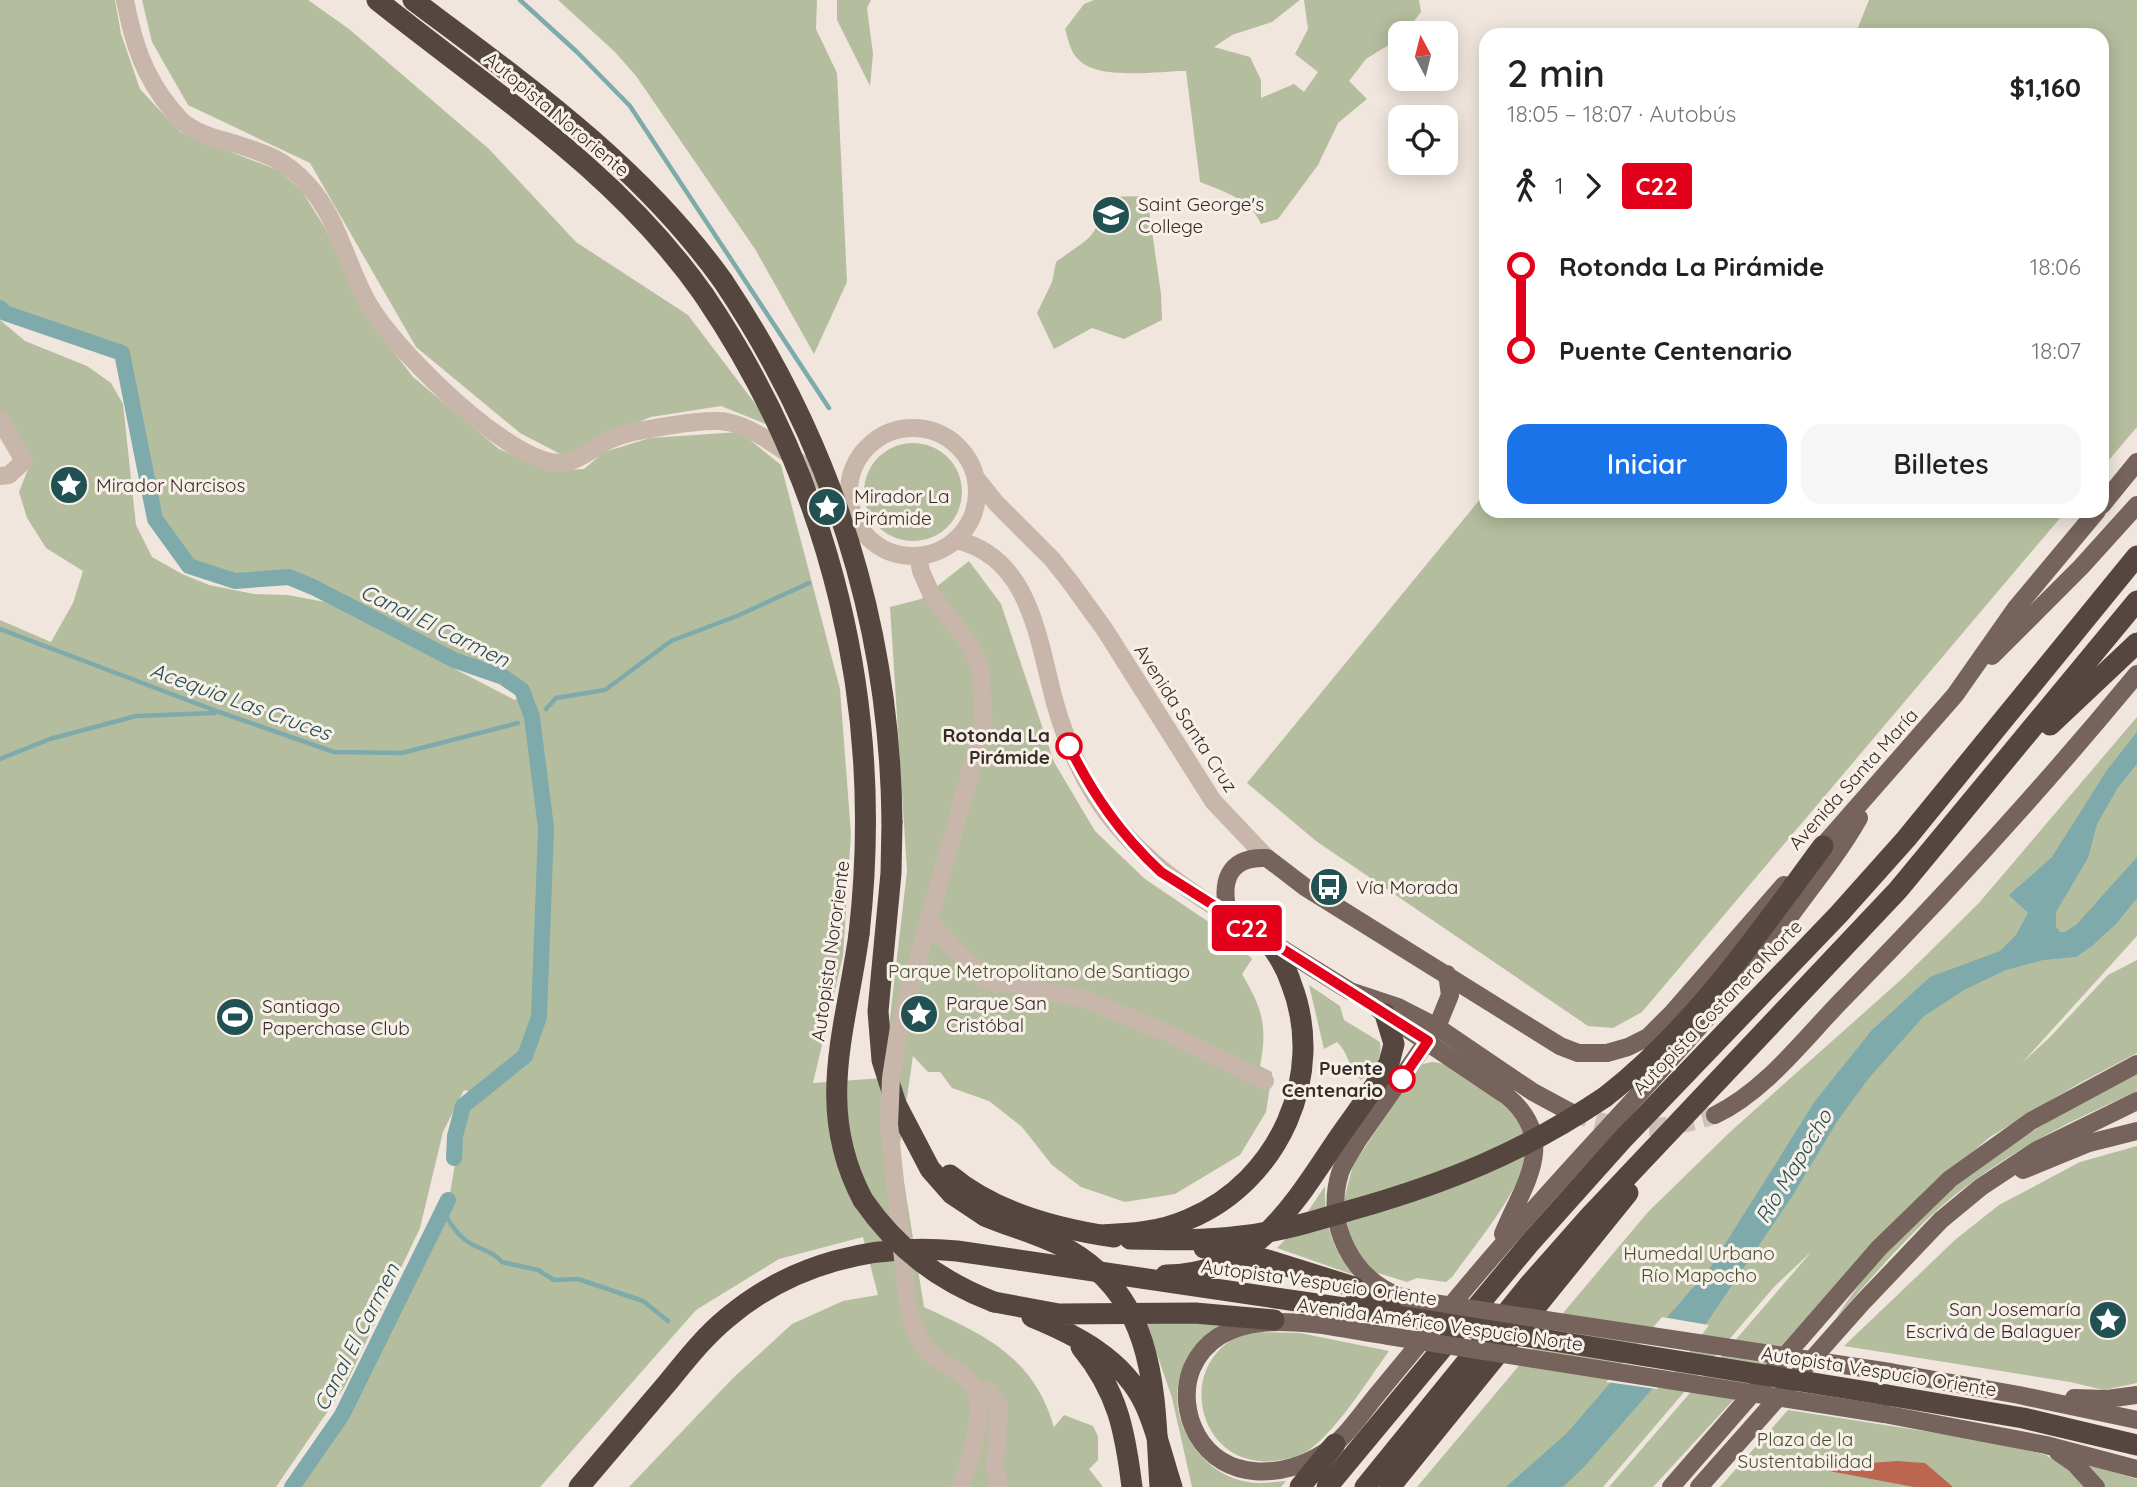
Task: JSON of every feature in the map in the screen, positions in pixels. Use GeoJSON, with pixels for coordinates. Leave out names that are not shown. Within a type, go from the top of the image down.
{"type":"FeatureCollection","features":[{"type":"Feature","properties":{"kind":"highway","name":"Autopista Nororiente"},"geometry":{"type":"LineString","coordinates":[[377,0],[581,159],[662,241],[704,295],[754,376],[786,441],[817,519],[841,600],[857,682],[865,766],[866,850],[859,934],[835,1091],[842,1151],[863,1200],[888,1232],[916,1260],[957,1286],[994,1302]]}},
{"type":"Feature","properties":{"kind":"highway","name":"Autopista Nororiente"},"geometry":{"type":"LineString","coordinates":[[413,0],[567,117],[665,209],[723,281],[765,347],[802,417],[823,465],[849,539],[870,615],[880,666],[889,744],[892,822],[891,873],[878,1011],[879,1042],[890,1089],[914,1140]]}},
{"type":"Feature","properties":{"kind":"highway","name":"Autopista Costanera Norte"},"geometry":{"type":"LineString","coordinates":[[1327,1487],[1576,1191],[1660,1098],[1839,914],[1906,839],[2137,556]]}},
{"type":"Feature","properties":{"kind":"highway"},"geometry":{"type":"LineString","coordinates":[[1364,1487],[1528,1286],[1898,890],[2137,601]]}},
{"type":"Feature","properties":{"kind":"highway"},"geometry":{"type":"LineString","coordinates":[[2010,757],[2064,712],[2137,643]]}},
{"type":"Feature","properties":{"kind":"highway"},"geometry":{"type":"LineString","coordinates":[[1115,1237],[1185,1240],[1245,1236],[1308,1223],[1426,1188],[1472,1171],[1536,1140],[1605,1097],[1649,1060],[1704,1002],[1823,846]]}},
{"type":"Feature","properties":{"kind":"highway"},"geometry":{"type":"LineString","coordinates":[[1115,1237],[1148,1231],[1205,1212],[1246,1182],[1278,1142],[1297,1095],[1303,1045],[1298,1004],[1292,985],[1268,940]]}},
{"type":"Feature","properties":{"kind":"highway"},"geometry":{"type":"LineString","coordinates":[[1119,1275],[1177,1275],[1210,1266],[1235,1257],[1253,1246],[1277,1224],[1297,1200],[1389,1063],[1394,1044],[1385,1014]]}},
{"type":"Feature","properties":{"kind":"highway"},"geometry":{"type":"LineString","coordinates":[[1390,1487],[1583,1251],[1685,1116]]}},
{"type":"Feature","properties":{"kind":"highway"},"geometry":{"type":"LineString","coordinates":[[914,1140],[940,1182],[962,1202],[985,1216],[1070,1251],[1101,1275],[1129,1310],[1142,1336],[1151,1369],[1160,1487]]}},
{"type":"Feature","properties":{"kind":"highway"},"geometry":{"type":"LineString","coordinates":[[914,1140],[941,1167],[975,1193],[1022,1214],[1115,1237],[1246,1255],[1403,1303]]}},
{"type":"Feature","properties":{"kind":"highway","name":"Autopista Vespucio Oriente"},"geometry":{"type":"LineString","coordinates":[[579,1487],[682,1366],[725,1320],[752,1300],[800,1273],[870,1253],[922,1247],[1254,1295],[1403,1303],[1885,1404],[2023,1418],[2137,1445]]}},
{"type":"Feature","properties":{"kind":"highway"},"geometry":{"type":"LineString","coordinates":[[994,1302],[1059,1314],[1162,1312],[1274,1320]]}},
{"type":"Feature","properties":{"kind":"highway"},"geometry":{"type":"LineString","coordinates":[[994,1302],[1064,1331],[1097,1350],[1120,1369],[1144,1402],[1172,1487]]}},
{"type":"Feature","properties":{"kind":"highway"},"geometry":{"type":"LineString","coordinates":[[1064,1331],[1080,1346],[1104,1378],[1123,1424],[1132,1487]]}},
{"type":"Feature","properties":{"kind":"highway"},"geometry":{"type":"LineString","coordinates":[[1300,1487],[1335,1444]]}},
{"type":"Feature","properties":{"kind":"main road"},"geometry":{"type":"LineString","coordinates":[[2109,496],[2137,462]]}},
{"type":"Feature","properties":{"kind":"main road"},"geometry":{"type":"LineString","coordinates":[[1955,695],[2081,568],[2137,505]]}},
{"type":"Feature","properties":{"kind":"main road","name":"Avenida Santa María"},"geometry":{"type":"LineString","coordinates":[[1617,1051],[1639,1042],[1656,1030],[1772,898],[1878,785],[1955,695],[2016,608],[2091,518]]}},
{"type":"Feature","properties":{"kind":"main road"},"geometry":{"type":"LineString","coordinates":[[1715,1115],[1762,1082],[1909,931],[2031,800],[2137,674]]}},
{"type":"Feature","properties":{"kind":"main road"},"geometry":{"type":"LineString","coordinates":[[1274,1320],[1248,1324],[1214,1340],[1197,1359],[1189,1376],[1187,1407],[1195,1431],[1217,1459],[1249,1472],[1273,1471],[1298,1465],[1335,1444],[1497,1251],[1740,982],[1843,843],[1878,785]]}},
{"type":"Feature","properties":{"kind":"main road"},"geometry":{"type":"LineString","coordinates":[[1267,858],[1245,861],[1229,874],[1224,888],[1229,916],[1385,1014],[1432,1034],[1570,1112]]}},
{"type":"Feature","properties":{"kind":"main road","name":"Avenida Santa Cruz"},"geometry":{"type":"LineString","coordinates":[[1267,858],[1305,887],[1569,1050],[1597,1054],[1617,1051]]}},
{"type":"Feature","properties":{"kind":"main road"},"geometry":{"type":"LineString","coordinates":[[1403,1303],[1369,1279],[1349,1255],[1338,1226],[1336,1199],[1346,1159],[1432,1034],[1450,995],[1447,974]]}},
{"type":"Feature","properties":{"kind":"main road"},"geometry":{"type":"LineString","coordinates":[[1350,990],[1398,1007],[1513,1101],[1524,1114],[1532,1133],[1534,1166],[1497,1251]]}},
{"type":"Feature","properties":{"kind":"main road"},"geometry":{"type":"LineString","coordinates":[[1671,1487],[1849,1282],[1940,1188],[1970,1163],[2031,1121],[2137,1063]]}},
{"type":"Feature","properties":{"kind":"main road"},"geometry":{"type":"LineString","coordinates":[[1702,1485],[1916,1245],[1981,1187],[2064,1135],[2137,1101]]}},
{"type":"Feature","properties":{"kind":"main road"},"geometry":{"type":"LineString","coordinates":[[1981,1187],[2066,1151],[2137,1131]]}},
{"type":"Feature","properties":{"kind":"main road","name":"Avenida Américo Vespucio Norte"},"geometry":{"type":"LineString","coordinates":[[1403,1303],[1890,1372],[2137,1420]]}},
{"type":"Feature","properties":{"kind":"main road","name":"Avenida Américo Vespucio Norte"},"geometry":{"type":"LineString","coordinates":[[1274,1320],[1885,1404],[2137,1469]]}},
{"type":"Feature","properties":{"kind":"main road"},"geometry":{"type":"LineString","coordinates":[[2019,1395],[2093,1399],[2137,1395]]}},
{"type":"Feature","properties":{"kind":"main road"},"geometry":{"type":"LineString","coordinates":[[2046,1445],[2074,1463],[2096,1487]]}},
{"type":"Feature","properties":{"kind":"street"},"geometry":{"type":"LineString","coordinates":[[125,0],[138,56],[147,76],[162,98],[187,125],[269,155],[294,168],[329,215],[368,302],[389,334],[403,352],[508,444],[541,460],[558,464],[582,458],[605,442],[623,435],[677,425],[720,421],[759,433],[825,485],[852,512],[865,534],[885,550],[901,555],[931,554],[956,540],[972,518],[978,491],[976,478],[969,460],[957,445],[942,435],[923,429],[896,430],[880,437],[856,462],[850,478],[852,512]]}},
{"type":"Feature","properties":{"kind":"street"},"geometry":{"type":"LineString","coordinates":[[0,419],[24,461],[9,475],[0,476]]}},
{"type":"Feature","properties":{"kind":"street","name":"Avenida Santa Cruz"},"geometry":{"type":"LineString","coordinates":[[976,478],[1071,583],[1105,630],[1205,791],[1267,858]]}},
{"type":"Feature","properties":{"kind":"street"},"geometry":{"type":"LineString","coordinates":[[956,540],[988,552],[1006,570],[1025,598],[1035,623],[1069,746],[1095,796],[1110,817],[1127,839],[1161,872],[1229,916]]}},
{"type":"Feature","properties":{"kind":"street"},"geometry":{"type":"LineString","coordinates":[[918,556],[921,571],[932,596],[970,645],[980,666],[984,700],[984,723],[978,748],[899,1027],[891,1078],[889,1124],[908,1307],[916,1334],[930,1353],[961,1373],[975,1389],[978,1423],[971,1456],[960,1487]]}},
{"type":"Feature","properties":{"kind":"street"},"geometry":{"type":"LineString","coordinates":[[929,922],[985,980],[1084,999],[1167,1033],[1265,1081]]}},
{"type":"Feature","properties":{"kind":"street"},"geometry":{"type":"LineString","coordinates":[[975,1389],[990,1392],[999,1406],[995,1467],[999,1487]]}},
{"type":"Feature","properties":{"kind":"green space","name":"Parque Metropolitano de Santiago"},"geometry":{"type":"Polygon","coordinates":[[[0,0],[115,0],[121,34],[140,89],[180,132],[280,171],[302,191],[325,228],[364,313],[413,377],[499,449],[550,471],[584,469],[604,452],[650,438],[740,432],[781,465],[840,689],[851,834],[843,956],[813,1083],[883,1078],[907,871],[890,607],[921,599],[969,561],[1001,604],[1054,762],[1095,831],[1145,879],[1231,937],[1252,959],[1242,974],[1262,1018],[1260,1066],[1272,1072],[1266,1112],[1240,1155],[1175,1194],[1125,1202],[1081,1187],[1052,1165],[1022,1127],[989,1101],[952,1088],[940,1072],[928,1072],[913,1056],[899,1151],[924,1307],[987,1339],[1020,1365],[1034,1382],[1054,1427],[1064,1415],[1093,1426],[1098,1436],[1098,1460],[1089,1469],[1103,1487],[629,1487],[733,1378],[792,1324],[843,1301],[878,1295],[863,1237],[779,1259],[696,1310],[540,1487],[299,1487],[347,1417],[447,1211],[464,1111],[486,1095],[464,1090],[443,1132],[420,1228],[345,1386],[276,1487],[0,1487],[0,620],[51,642],[73,603],[83,571],[46,548],[27,518],[19,492],[32,459],[0,433],[0,320],[25,341],[87,366],[111,383],[123,404],[136,525],[152,557],[209,585],[254,594],[288,595],[325,602],[515,700],[528,691],[526,686],[505,672],[456,656],[290,572],[235,575],[193,562],[160,517],[126,350],[8,308],[0,301],[0,0]]]}},
{"type":"Feature","properties":{"kind":"green space"},"geometry":{"type":"Polygon","coordinates":[[[142,0],[308,0],[349,29],[489,149],[576,242],[688,315],[773,427],[721,406],[651,417],[616,431],[568,458],[520,433],[416,347],[310,163],[188,105],[152,42],[142,0]]]}},
{"type":"Feature","properties":{"kind":"green space"},"geometry":{"type":"Polygon","coordinates":[[[558,0],[817,0],[816,29],[837,73],[847,282],[814,354],[755,249],[636,76],[615,52],[558,0]]]}},
{"type":"Feature","properties":{"kind":"green space"},"geometry":{"type":"Polygon","coordinates":[[[837,0],[871,0],[867,8],[873,54],[870,86],[837,20],[837,0]]]}},
{"type":"Feature","properties":{"kind":"green space"},"geometry":{"type":"Polygon","coordinates":[[[1094,0],[1300,0],[1272,22],[1232,35],[1214,47],[1250,57],[1261,80],[1261,98],[1294,84],[1304,92],[1318,72],[1295,54],[1308,29],[1304,0],[1419,0],[1421,12],[1414,21],[1388,21],[1388,45],[1366,59],[1349,81],[1367,99],[1338,123],[1318,165],[1278,219],[1261,224],[1243,202],[1200,182],[1186,71],[1113,72],[1087,66],[1075,56],[1065,29],[1084,4],[1094,0]]]}},
{"type":"Feature","properties":{"kind":"green space"},"geometry":{"type":"Polygon","coordinates":[[[1869,0],[2137,0],[2137,427],[2109,460],[2109,28],[1858,28],[1869,0]]]}},
{"type":"Feature","properties":{"kind":"green space"},"geometry":{"type":"Polygon","coordinates":[[[1147,196],[1161,294],[1162,320],[1124,339],[1092,328],[1054,349],[1037,313],[1052,282],[1056,262],[1090,237],[1099,222],[1105,197],[1147,196]]]}},
{"type":"Feature","properties":{"kind":"green space"},"geometry":{"type":"Polygon","coordinates":[[[913,443],[932,446],[948,457],[959,473],[962,492],[959,511],[948,527],[932,538],[913,541],[894,538],[878,527],[867,511],[864,492],[867,473],[878,457],[894,446],[913,443]]]}},
{"type":"Feature","properties":{"kind":"green space"},"geometry":{"type":"Polygon","coordinates":[[[1479,501],[1479,518],[2060,518],[1642,1012],[1613,1028],[1588,1026],[1316,841],[1247,783],[1479,501]]]}},
{"type":"Feature","properties":{"kind":"green space","name":"Humedal Urbano Río Mapocho"},"geometry":{"type":"Polygon","coordinates":[[[2137,717],[2137,936],[2022,1063],[2108,975],[2137,960],[2137,1053],[2078,1084],[1990,1137],[1922,1196],[1653,1487],[1609,1487],[1812,1251],[1774,1287],[1603,1487],[1417,1487],[1648,1212],[1730,1132],[1904,977],[1978,904],[2137,717]]]}},
{"type":"Feature","properties":{"kind":"green space"},"geometry":{"type":"Polygon","coordinates":[[[1309,985],[1340,1006],[1344,1020],[1380,1042],[1380,1055],[1376,1064],[1361,1080],[1337,1042],[1324,1049],[1309,985]]]}},
{"type":"Feature","properties":{"kind":"green space"},"geometry":{"type":"Polygon","coordinates":[[[1431,1062],[1454,1069],[1500,1102],[1519,1123],[1527,1147],[1525,1162],[1510,1196],[1453,1276],[1446,1282],[1417,1278],[1407,1282],[1375,1272],[1352,1247],[1343,1203],[1353,1165],[1420,1065],[1431,1062]]]}},
{"type":"Feature","properties":{"kind":"green space"},"geometry":{"type":"Polygon","coordinates":[[[2137,1074],[2137,1092],[2035,1141],[1965,1187],[1901,1246],[1836,1318],[1865,1278],[1897,1241],[1969,1175],[2051,1120],[2137,1074]]]}},
{"type":"Feature","properties":{"kind":"green space"},"geometry":{"type":"Polygon","coordinates":[[[2137,1146],[2137,1383],[2104,1390],[2070,1382],[1844,1346],[1956,1239],[1999,1205],[2080,1162],[2137,1146]]]}},
{"type":"Feature","properties":{"kind":"green space"},"geometry":{"type":"Polygon","coordinates":[[[1325,1186],[1330,1234],[1354,1275],[1277,1248],[1298,1226],[1325,1186]]]}},
{"type":"Feature","properties":{"kind":"green space"},"geometry":{"type":"Polygon","coordinates":[[[1145,1319],[1230,1321],[1197,1352],[1182,1372],[1177,1403],[1180,1419],[1195,1449],[1219,1471],[1246,1482],[1286,1481],[1281,1487],[1192,1487],[1172,1398],[1145,1319]]]}},
{"type":"Feature","properties":{"kind":"green space"},"geometry":{"type":"Polygon","coordinates":[[[1255,1332],[1300,1333],[1389,1351],[1342,1417],[1309,1450],[1283,1460],[1249,1459],[1228,1450],[1213,1434],[1204,1415],[1201,1394],[1205,1372],[1216,1353],[1237,1337],[1255,1332]]]}},
{"type":"Feature","properties":{"kind":"green space","name":"Plaza de la Sustentabilidad"},"geometry":{"type":"Polygon","coordinates":[[[1788,1410],[1988,1441],[2046,1455],[2074,1473],[2086,1487],[1720,1487],[1788,1410]]]}},
{"type":"Feature","properties":{"kind":"green space"},"geometry":{"type":"Polygon","coordinates":[[[2078,1462],[2137,1479],[2137,1487],[2105,1487],[2078,1462]]]}},
{"type":"Feature","properties":{"kind":"water","name":"Río Mapocho"},"geometry":{"type":"Polygon","coordinates":[[[2137,732],[2137,764],[2117,789],[2097,824],[2088,858],[2056,912],[2056,927],[2060,932],[2065,932],[2077,924],[2137,857],[2137,898],[2117,923],[2076,957],[2043,960],[2006,970],[1964,990],[1923,1017],[1869,1078],[1838,1120],[1793,1195],[1695,1340],[1584,1467],[1563,1487],[1506,1487],[1566,1434],[1710,1268],[1815,1101],[1872,1030],[1930,977],[2000,951],[2016,935],[2028,913],[2009,895],[2052,857],[2107,770],[2137,732]]]}},
{"type":"Feature","properties":{"kind":"pier"},"geometry":{"type":"Polygon","coordinates":[[[1662,1317],[1709,1325],[1677,1369],[1657,1389],[1606,1382],[1662,1317]]]}},
{"type":"Feature","properties":{"kind":"building"},"geometry":{"type":"Polygon","coordinates":[[[1897,1461],[1925,1463],[1953,1487],[1914,1487],[1829,1471],[1830,1466],[1897,1461]]]}},
{"type":"Feature","properties":{"kind":"waterway"},"geometry":{"type":"LineString","coordinates":[[520,0],[577,52],[630,106],[829,408]]}},
{"type":"Feature","properties":{"kind":"waterway","name":"Canal El Carmen"},"geometry":{"type":"LineString","coordinates":[[0,308],[5,313],[122,353],[155,519],[189,566],[235,581],[289,577],[454,660],[503,677],[522,690],[532,717],[546,828],[539,1017],[525,1056],[463,1106],[455,1136],[454,1158]]}},
{"type":"Feature","properties":{"kind":"waterway"},"geometry":{"type":"LineString","coordinates":[[546,709],[556,698],[605,690],[671,641],[737,616],[809,583]]}},
{"type":"Feature","properties":{"kind":"waterway","name":"Acequia Las Cruces"},"geometry":{"type":"LineString","coordinates":[[0,629],[219,712],[334,752],[402,753],[518,723]]}},
{"type":"Feature","properties":{"kind":"waterway"},"geometry":{"type":"LineString","coordinates":[[0,759],[50,739],[136,716],[215,713]]}},
{"type":"Feature","properties":{"kind":"waterway","name":"Canal El Carmen"},"geometry":{"type":"LineString","coordinates":[[292,1487],[342,1415],[448,1200]]}},
{"type":"Feature","properties":{"kind":"waterway"},"geometry":{"type":"LineString","coordinates":[[442,1210],[463,1238],[502,1262],[538,1270],[554,1280],[578,1279],[643,1301],[668,1321]]}},
{"type":"Feature","properties":{"kind":"tunnel"},"geometry":{"type":"LineString","coordinates":[[1570,1112],[1606,1123],[1642,1127],[1660,1127],[1715,1115]]}},
{"type":"Feature","properties":{"kind":"bus line","name":"C22"},"geometry":{"type":"LineString","coordinates":[[1069,746],[1095,796],[1110,817],[1127,839],[1161,872],[1428,1041],[1402,1079]]}},
{"type":"Feature","properties":{"kind":"place","name":"Saint George's College"},"geometry":{"type":"Point","coordinates":[1111,215]}},
{"type":"Feature","properties":{"kind":"place","name":"Mirador Narcisos"},"geometry":{"type":"Point","coordinates":[69,485]}},
{"type":"Feature","properties":{"kind":"place","name":"Mirador La Pirámide"},"geometry":{"type":"Point","coordinates":[827,507]}},
{"type":"Feature","properties":{"kind":"place","name":"Rotonda La Pirámide"},"geometry":{"type":"Point","coordinates":[1069,746]}},
{"type":"Feature","properties":{"kind":"place","name":"Vía Morada"},"geometry":{"type":"Point","coordinates":[1329,887]}},
{"type":"Feature","properties":{"kind":"place","name":"Parque San Cristóbal"},"geometry":{"type":"Point","coordinates":[919,1014]}},
{"type":"Feature","properties":{"kind":"place","name":"Santiago Paperchase Club"},"geometry":{"type":"Point","coordinates":[235,1017]}},
{"type":"Feature","properties":{"kind":"place","name":"Puente Centenario"},"geometry":{"type":"Point","coordinates":[1402,1079]}},
{"type":"Feature","properties":{"kind":"place","name":"San Josemaría Escrivá de Balaguer"},"geometry":{"type":"Point","coordinates":[2108,1320]}}]}
